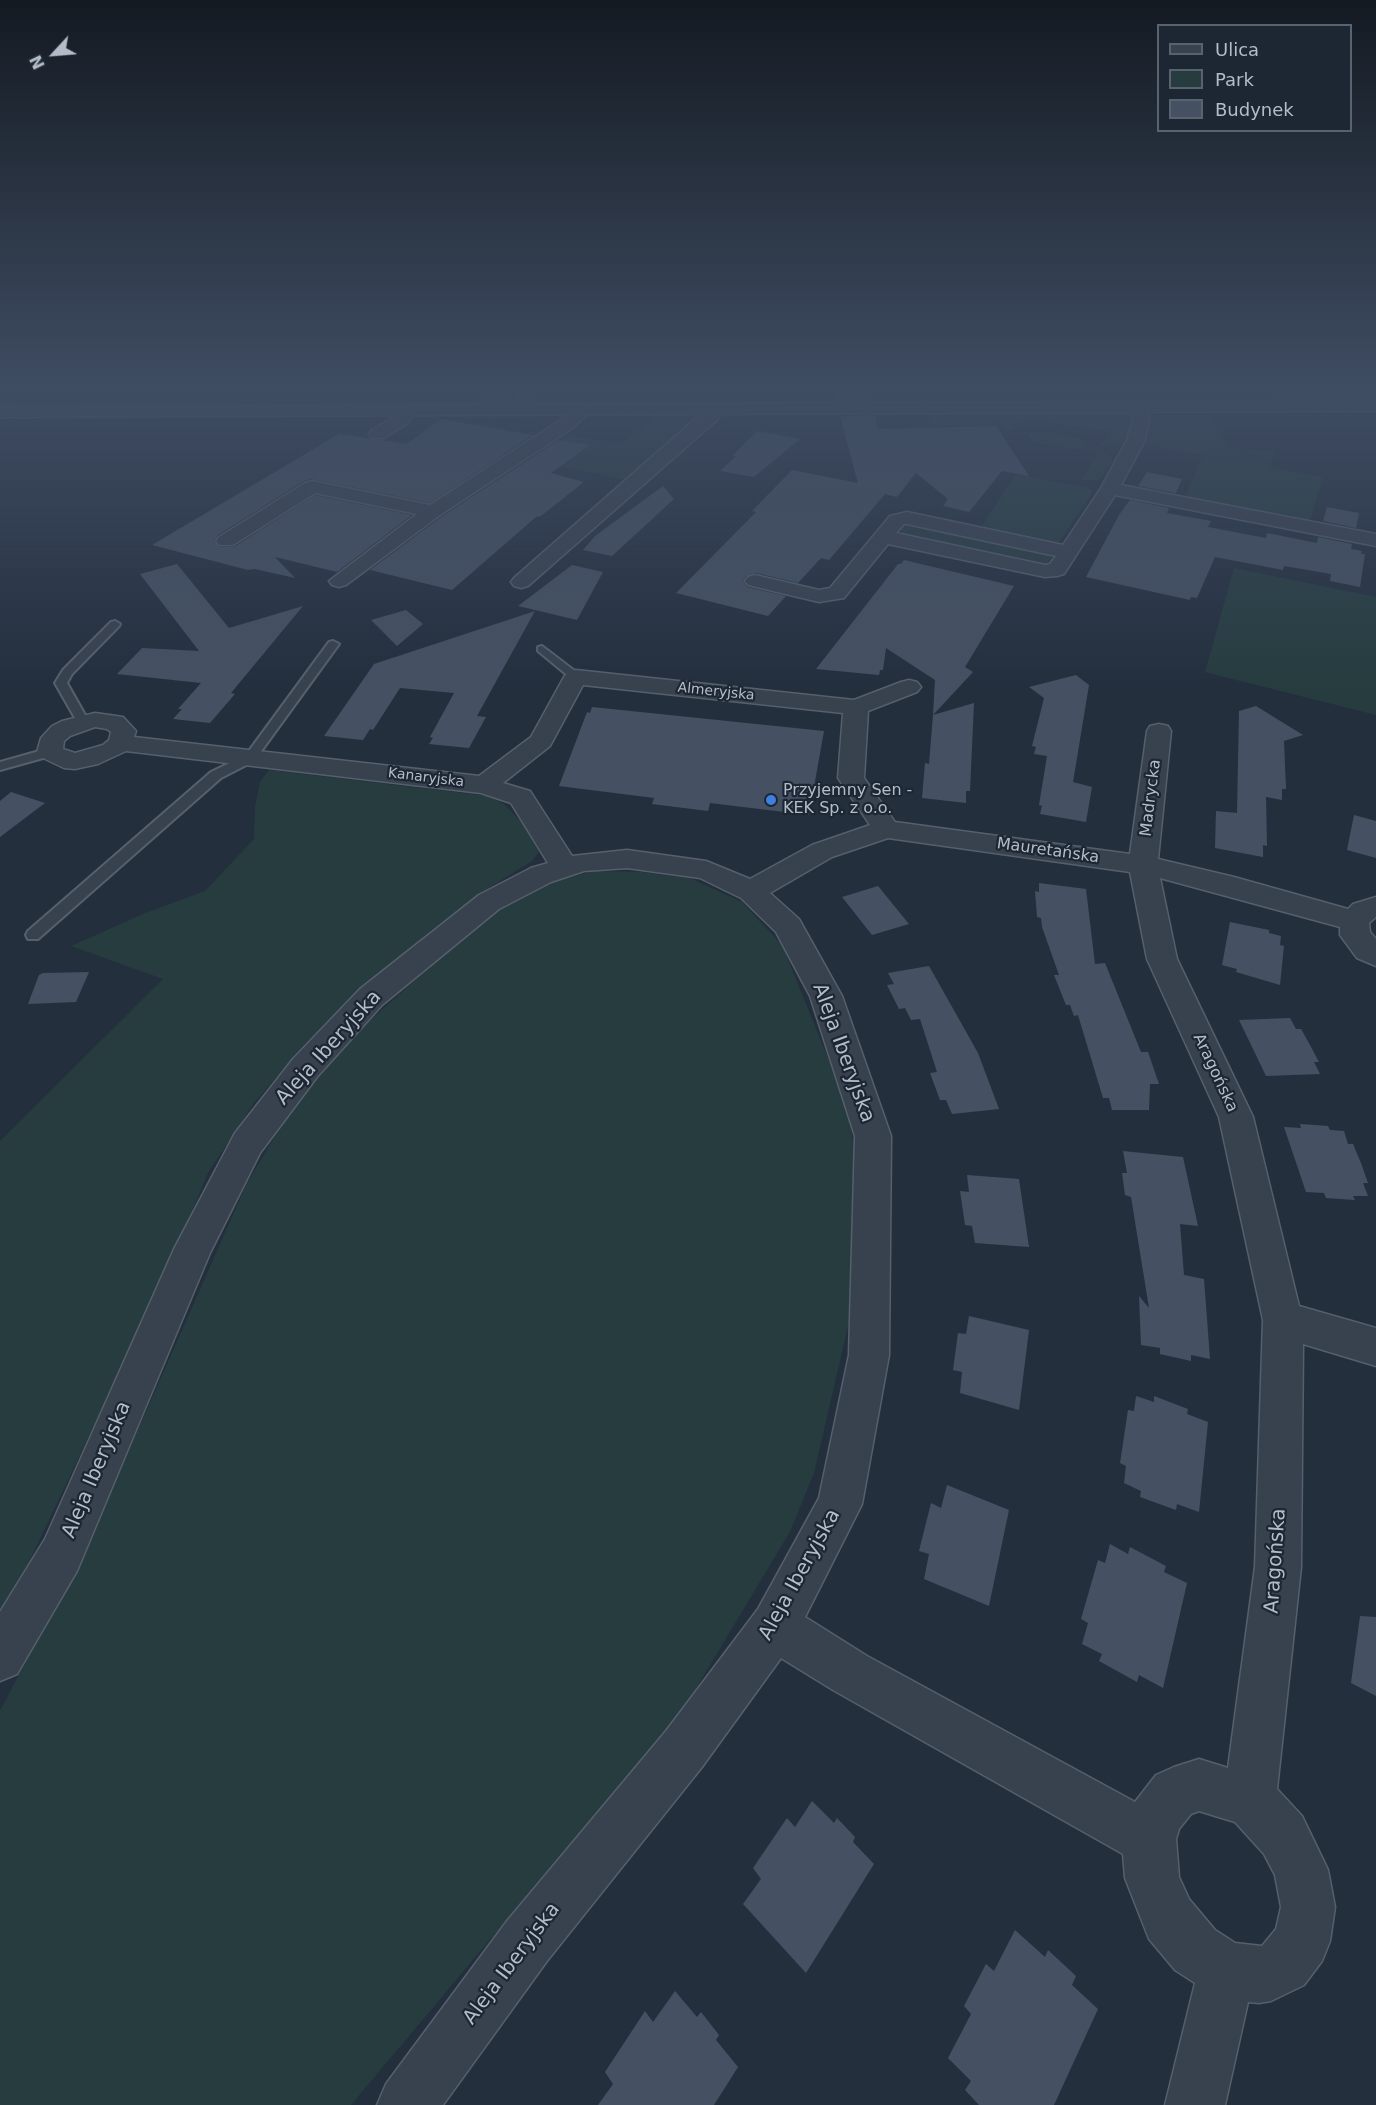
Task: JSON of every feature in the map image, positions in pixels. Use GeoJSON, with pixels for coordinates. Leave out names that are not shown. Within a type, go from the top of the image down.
{"type":"FeatureCollection","features":[{"type":"Feature","properties":{"kind":"street"},"geometry":{"type":"LineString","coordinates":[[226,541],[307,490]]}},
{"type":"Feature","properties":{"kind":"street"},"geometry":{"type":"LineString","coordinates":[[328,490],[433,511]]}},
{"type":"Feature","properties":{"kind":"street"},"geometry":{"type":"LineString","coordinates":[[339,581],[465,490]]}},
{"type":"Feature","properties":{"kind":"street"},"geometry":{"type":"LineString","coordinates":[[521,582],[626,490]]}},
{"type":"Feature","properties":{"kind":"street"},"geometry":{"type":"LineString","coordinates":[[755,581],[819,596],[837,594],[885,537],[1045,572],[1057,570],[1109,490]]}},
{"type":"Feature","properties":{"kind":"street"},"geometry":{"type":"LineString","coordinates":[[1121,490],[1376,540]]}},
{"type":"Feature","properties":{"kind":"street"},"geometry":{"type":"LineString","coordinates":[[484,785],[541,741],[576,677]]}},
{"type":"Feature","properties":{"kind":"street","name":"Almeryjska"},"geometry":{"type":"LineString","coordinates":[[576,677],[856,707],[909,687]]}},
{"type":"Feature","properties":{"kind":"street"},"geometry":{"type":"LineString","coordinates":[[856,707],[851,777],[886,829]]}},
{"type":"Feature","properties":{"kind":"street"},"geometry":{"type":"LineString","coordinates":[[105,720],[114,722],[124,731],[120,743],[112,750],[89,759],[64,760],[55,757],[50,752],[53,738],[61,731],[83,722],[105,720]]}},
{"type":"Feature","properties":{"kind":"street","name":"Madrycka"},"geometry":{"type":"LineString","coordinates":[[1143,865],[1159,731]]}},
{"type":"Feature","properties":{"kind":"street","name":"Kanaryjska"},"geometry":{"type":"LineString","coordinates":[[120,743],[484,785],[520,797],[564,866]]}},
{"type":"Feature","properties":{"kind":"street","name":"Mauretańska"},"geometry":{"type":"LineString","coordinates":[[751,891],[822,851],[886,829],[1143,865],[1234,887],[1365,914],[1355,935],[1368,950],[1376,955]]}},
{"type":"Feature","properties":{"kind":"street","name":"Aleja Iberyjska"},"geometry":{"type":"LineString","coordinates":[[0,1657],[61,1555],[193,1249],[247,1143],[305,1068],[371,997],[489,902],[541,875],[564,866],[596,860],[627,860],[706,870],[751,891],[788,926],[826,996],[873,1136],[868,1354],[840,1504],[775,1626],[684,1749],[527,1941],[407,2105]]}},
{"type":"Feature","properties":{"kind":"street","name":"Aragońska"},"geometry":{"type":"LineString","coordinates":[[1143,865],[1162,959],[1236,1118],[1283,1320],[1278,1567],[1250,1800]]}},
{"type":"Feature","properties":{"kind":"street"},"geometry":{"type":"LineString","coordinates":[[1283,1320],[1376,1347]]}},
{"type":"Feature","properties":{"kind":"street"},"geometry":{"type":"LineString","coordinates":[[775,1626],[850,1673],[1149,1839]]}},
{"type":"Feature","properties":{"kind":"street"},"geometry":{"type":"LineString","coordinates":[[1199,1785],[1250,1800],[1283,1835],[1301,1870],[1308,1907],[1302,1941],[1284,1965],[1270,1973],[1259,1975],[1226,1970],[1195,1950],[1169,1918],[1152,1878],[1149,1839],[1157,1814],[1174,1793],[1199,1785]]}},
{"type":"Feature","properties":{"kind":"street"},"geometry":{"type":"LineString","coordinates":[[1195,2105],[1226,1970]]}},
{"type":"Feature","properties":{"kind":"lane"},"geometry":{"type":"LineString","coordinates":[[83,722],[61,683],[68,672],[115,624]]}},
{"type":"Feature","properties":{"kind":"lane"},"geometry":{"type":"LineString","coordinates":[[33,935],[216,775],[250,758],[333,644]]}},
{"type":"Feature","properties":{"kind":"lane"},"geometry":{"type":"LineString","coordinates":[[542,648],[576,677]]}},
{"type":"Feature","properties":{"kind":"lane"},"geometry":{"type":"LineString","coordinates":[[0,766],[50,752]]}},
{"type":"Feature","properties":{"kind":"green space"},"geometry":{"type":"Polygon","coordinates":[[[1005,490],[1093,492],[1059,542],[1053,544],[980,529],[1005,490]]]}},
{"type":"Feature","properties":{"kind":"green space"},"geometry":{"type":"Polygon","coordinates":[[[1188,490],[1319,490],[1309,524],[1295,521],[1289,515],[1246,511],[1185,497],[1188,490]]]}},
{"type":"Feature","properties":{"kind":"green space"},"geometry":{"type":"Polygon","coordinates":[[[908,523],[1049,553],[1053,559],[1043,565],[905,537],[899,528],[908,523]]]}},
{"type":"Feature","properties":{"kind":"green space"},"geometry":{"type":"Polygon","coordinates":[[[1234,568],[1376,597],[1376,715],[1205,672],[1234,568]]]}},
{"type":"Feature","properties":{"kind":"green space"},"geometry":{"type":"Polygon","coordinates":[[[269,770],[488,796],[504,804],[523,824],[539,852],[532,861],[481,893],[428,933],[303,1046],[254,1103],[208,1173],[167,1271],[69,1478],[14,1594],[0,1612],[0,1141],[163,979],[71,946],[143,914],[205,891],[254,839],[255,807],[260,782],[269,770]]]}},
{"type":"Feature","properties":{"kind":"green space"},"geometry":{"type":"Polygon","coordinates":[[[595,871],[642,872],[692,879],[742,902],[782,945],[848,1107],[860,1192],[852,1309],[814,1473],[790,1532],[683,1710],[351,2105],[0,2105],[0,1711],[88,1543],[247,1183],[289,1113],[359,1030],[488,916],[542,884],[595,871]]]}},
{"type":"Feature","properties":{"kind":"building"},"geometry":{"type":"Polygon","coordinates":[[[244,490],[289,490],[218,535],[214,541],[219,547],[234,547],[315,495],[412,515],[337,572],[275,557],[295,578],[255,569],[248,570],[152,545],[244,490]]]}},
{"type":"Feature","properties":{"kind":"building"},"geometry":{"type":"Polygon","coordinates":[[[367,490],[449,490],[430,503],[367,490]]]}},
{"type":"Feature","properties":{"kind":"building"},"geometry":{"type":"Polygon","coordinates":[[[482,490],[574,490],[541,516],[536,517],[452,590],[370,570],[441,517],[482,490]]]}},
{"type":"Feature","properties":{"kind":"building"},"geometry":{"type":"Polygon","coordinates":[[[657,490],[667,490],[674,499],[612,556],[583,550],[595,536],[657,490]]]}},
{"type":"Feature","properties":{"kind":"building"},"geometry":{"type":"Polygon","coordinates":[[[772,490],[902,490],[897,497],[885,494],[829,560],[821,558],[798,583],[756,573],[746,576],[743,581],[747,587],[786,596],[768,616],[676,593],[756,512],[752,511],[772,490]]]}},
{"type":"Feature","properties":{"kind":"building"},"geometry":{"type":"Polygon","coordinates":[[[937,490],[987,490],[969,512],[943,506],[948,499],[937,490]]]}},
{"type":"Feature","properties":{"kind":"building"},"geometry":{"type":"Polygon","coordinates":[[[1130,500],[1169,508],[1167,513],[1211,521],[1208,527],[1266,538],[1267,533],[1317,543],[1318,537],[1352,544],[1351,549],[1362,551],[1361,554],[1365,554],[1360,587],[1330,581],[1331,574],[1284,566],[1283,570],[1215,557],[1197,598],[1191,597],[1190,600],[1086,577],[1119,515],[1130,500]]]}},
{"type":"Feature","properties":{"kind":"building"},"geometry":{"type":"Polygon","coordinates":[[[1327,507],[1359,513],[1356,528],[1323,521],[1327,507]]]}},
{"type":"Feature","properties":{"kind":"building"},"geometry":{"type":"Polygon","coordinates":[[[904,560],[1014,586],[965,667],[973,672],[933,715],[935,680],[886,648],[883,670],[880,670],[879,675],[816,669],[898,564],[904,560]]]}},
{"type":"Feature","properties":{"kind":"building"},"geometry":{"type":"Polygon","coordinates":[[[177,564],[229,628],[303,606],[231,693],[235,694],[210,723],[173,719],[182,709],[178,709],[201,683],[117,674],[142,648],[199,651],[140,574],[177,564]]]}},
{"type":"Feature","properties":{"kind":"building"},"geometry":{"type":"Polygon","coordinates":[[[572,565],[603,572],[577,620],[518,606],[572,565]]]}},
{"type":"Feature","properties":{"kind":"building"},"geometry":{"type":"Polygon","coordinates":[[[406,610],[423,624],[397,646],[371,620],[406,610]]]}},
{"type":"Feature","properties":{"kind":"building"},"geometry":{"type":"Polygon","coordinates":[[[535,611],[477,716],[486,717],[469,748],[429,744],[433,738],[430,737],[454,693],[400,688],[373,730],[370,729],[363,740],[324,736],[374,664],[535,611]]]}},
{"type":"Feature","properties":{"kind":"building"},"geometry":{"type":"Polygon","coordinates":[[[1076,675],[1089,685],[1073,782],[1092,787],[1086,822],[1040,814],[1042,806],[1039,805],[1047,756],[1034,754],[1036,747],[1032,746],[1044,698],[1029,687],[1076,675]]]}},
{"type":"Feature","properties":{"kind":"building"},"geometry":{"type":"Polygon","coordinates":[[[974,703],[970,791],[966,791],[966,803],[922,798],[925,763],[929,764],[933,715],[974,703]]]}},
{"type":"Feature","properties":{"kind":"building"},"geometry":{"type":"Polygon","coordinates":[[[1256,706],[1303,735],[1284,741],[1286,789],[1282,789],[1282,800],[1266,797],[1267,846],[1263,845],[1263,857],[1215,848],[1216,811],[1237,813],[1239,711],[1256,706]]]}},
{"type":"Feature","properties":{"kind":"building"},"geometry":{"type":"Polygon","coordinates":[[[592,707],[824,731],[809,815],[710,803],[708,811],[652,804],[654,798],[559,786],[587,712],[590,713],[592,707]]]}},
{"type":"Feature","properties":{"kind":"building"},"geometry":{"type":"Polygon","coordinates":[[[11,792],[45,803],[0,837],[0,801],[11,792]]]}},
{"type":"Feature","properties":{"kind":"building"},"geometry":{"type":"Polygon","coordinates":[[[1354,815],[1376,821],[1376,858],[1347,850],[1354,815]]]}},
{"type":"Feature","properties":{"kind":"building"},"geometry":{"type":"Polygon","coordinates":[[[1039,883],[1086,889],[1095,964],[1105,963],[1141,1052],[1148,1052],[1159,1084],[1150,1084],[1149,1110],[1112,1110],[1109,1098],[1103,1098],[1078,1015],[1074,1016],[1070,1005],[1066,1005],[1054,975],[1059,975],[1041,918],[1037,917],[1035,891],[1039,892],[1039,883]]]}},
{"type":"Feature","properties":{"kind":"building"},"geometry":{"type":"Polygon","coordinates":[[[878,886],[909,924],[872,935],[842,897],[878,886]]]}},
{"type":"Feature","properties":{"kind":"building"},"geometry":{"type":"Polygon","coordinates":[[[1230,922],[1269,930],[1269,933],[1281,936],[1280,945],[1284,946],[1280,985],[1236,972],[1237,969],[1222,965],[1230,922]]]}},
{"type":"Feature","properties":{"kind":"building"},"geometry":{"type":"Polygon","coordinates":[[[929,966],[978,1053],[999,1109],[952,1114],[946,1100],[940,1100],[930,1073],[937,1072],[920,1019],[911,1020],[905,1008],[899,1009],[887,985],[894,984],[888,973],[929,966]]]}},
{"type":"Feature","properties":{"kind":"building"},"geometry":{"type":"Polygon","coordinates":[[[89,972],[76,1002],[28,1004],[39,975],[89,972]]]}},
{"type":"Feature","properties":{"kind":"building"},"geometry":{"type":"Polygon","coordinates":[[[1290,1018],[1296,1029],[1301,1029],[1310,1045],[1319,1062],[1314,1062],[1320,1074],[1266,1076],[1239,1020],[1290,1018]]]}},
{"type":"Feature","properties":{"kind":"building"},"geometry":{"type":"Polygon","coordinates":[[[1300,1124],[1328,1126],[1330,1130],[1344,1131],[1348,1144],[1353,1144],[1361,1163],[1368,1183],[1363,1183],[1368,1196],[1353,1196],[1355,1200],[1326,1198],[1324,1193],[1306,1192],[1284,1127],[1301,1128],[1300,1124]]]}},
{"type":"Feature","properties":{"kind":"building"},"geometry":{"type":"Polygon","coordinates":[[[1123,1151],[1183,1157],[1198,1226],[1180,1224],[1184,1275],[1204,1279],[1210,1359],[1191,1355],[1191,1361],[1160,1354],[1160,1348],[1141,1345],[1139,1296],[1149,1308],[1131,1197],[1125,1195],[1122,1173],[1127,1173],[1123,1151]]]}},
{"type":"Feature","properties":{"kind":"building"},"geometry":{"type":"Polygon","coordinates":[[[967,1175],[1019,1179],[1029,1247],[975,1243],[972,1226],[965,1225],[960,1191],[969,1192],[967,1175]]]}},
{"type":"Feature","properties":{"kind":"building"},"geometry":{"type":"Polygon","coordinates":[[[969,1316],[1029,1330],[1019,1410],[960,1393],[962,1372],[953,1370],[958,1333],[966,1334],[969,1316]]]}},
{"type":"Feature","properties":{"kind":"building"},"geometry":{"type":"Polygon","coordinates":[[[1136,1396],[1154,1402],[1154,1396],[1188,1409],[1187,1414],[1208,1422],[1199,1512],[1177,1504],[1176,1510],[1140,1497],[1141,1491],[1124,1483],[1126,1466],[1120,1463],[1128,1410],[1134,1411],[1136,1396]]]}},
{"type":"Feature","properties":{"kind":"building"},"geometry":{"type":"Polygon","coordinates":[[[947,1485],[1009,1510],[989,1606],[924,1579],[929,1554],[919,1551],[931,1503],[941,1508],[947,1485]]]}},
{"type":"Feature","properties":{"kind":"building"},"geometry":{"type":"Polygon","coordinates":[[[1110,1544],[1128,1554],[1130,1547],[1166,1566],[1164,1572],[1187,1583],[1163,1688],[1139,1675],[1137,1682],[1099,1661],[1102,1654],[1082,1644],[1088,1623],[1081,1619],[1098,1560],[1105,1563],[1110,1544]]]}},
{"type":"Feature","properties":{"kind":"building"},"geometry":{"type":"Polygon","coordinates":[[[1360,1616],[1376,1617],[1376,1696],[1351,1683],[1360,1616]]]}},
{"type":"Feature","properties":{"kind":"building"},"geometry":{"type":"Polygon","coordinates":[[[812,1801],[834,1823],[837,1818],[855,1837],[853,1842],[874,1864],[806,1973],[743,1904],[761,1879],[753,1868],[787,1818],[795,1827],[812,1801]]]}},
{"type":"Feature","properties":{"kind":"building"},"geometry":{"type":"Polygon","coordinates":[[[1015,1930],[1045,1957],[1048,1950],[1076,1976],[1072,1985],[1098,2009],[1054,2105],[979,2105],[965,2090],[971,2081],[948,2058],[971,2014],[964,2006],[986,1964],[994,1971],[1015,1930]]]}},
{"type":"Feature","properties":{"kind":"building"},"geometry":{"type":"Polygon","coordinates":[[[675,1991],[697,2017],[701,2012],[719,2035],[716,2040],[738,2067],[714,2105],[598,2105],[613,2084],[605,2072],[645,2011],[653,2022],[675,1991]]]}},
{"type":"Feature","properties":{"kind":"place","name":"Przyjemny Sen - KEK Sp. z o.o."},"geometry":{"type":"Point","coordinates":[771,800]}}]}
